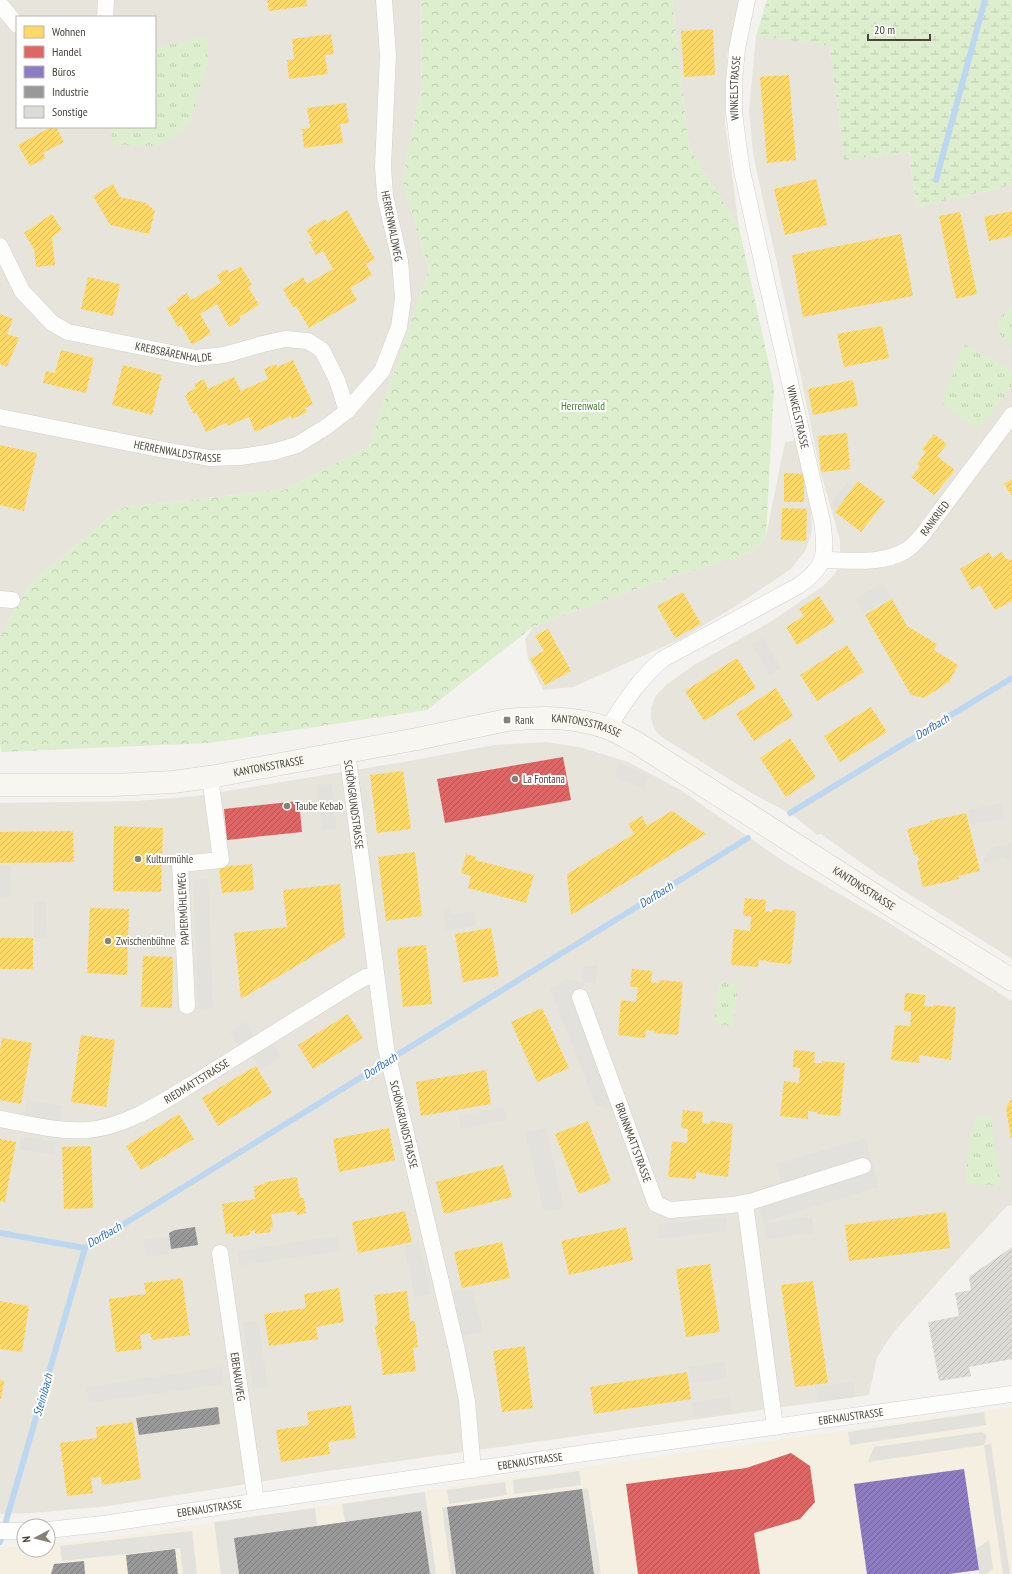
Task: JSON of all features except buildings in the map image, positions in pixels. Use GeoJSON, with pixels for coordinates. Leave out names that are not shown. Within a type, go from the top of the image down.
{"type":"FeatureCollection","features":[{"type":"Feature","properties":{"kind":"main road","name":"KANTONSSTRASSE"},"geometry":{"type":"LineString","coordinates":[[0,785],[115,785],[173,782],[210,777],[347,752],[507,720],[535,717],[570,719],[608,728],[637,743],[895,908],[1012,980]]}},
{"type":"Feature","properties":{"kind":"street"},"geometry":{"type":"LineString","coordinates":[[105,16],[106,0]]}},
{"type":"Feature","properties":{"kind":"street","name":"HERRENWALDWEG"},"geometry":{"type":"LineString","coordinates":[[347,411],[382,371],[399,327],[403,299],[400,261],[385,196],[383,166],[388,55],[384,0]]}},
{"type":"Feature","properties":{"kind":"street","name":"WINKELSTRASSE"},"geometry":{"type":"LineString","coordinates":[[747,0],[737,49],[734,82],[734,112],[737,138],[742,171],[822,521],[824,535],[823,560]]}},
{"type":"Feature","properties":{"kind":"street"},"geometry":{"type":"LineString","coordinates":[[0,4],[16,24]]}},
{"type":"Feature","properties":{"kind":"street","name":"KREBSBÄRENHALDE"},"geometry":{"type":"LineString","coordinates":[[0,246],[22,291],[52,323],[68,332],[196,358],[224,356],[263,344],[285,340],[308,341],[322,350],[337,380],[347,411]]}},
{"type":"Feature","properties":{"kind":"street","name":"HERRENWALDSTRASSE"},"geometry":{"type":"LineString","coordinates":[[0,417],[154,448],[209,458],[217,458],[240,457],[273,452],[298,445],[347,411]]}},
{"type":"Feature","properties":{"kind":"street","name":"RANKRIED"},"geometry":{"type":"LineString","coordinates":[[823,560],[877,560],[905,551],[923,534],[1012,415]]}},
{"type":"Feature","properties":{"kind":"street"},"geometry":{"type":"LineString","coordinates":[[608,728],[628,696],[648,671],[663,659],[798,586],[812,576],[823,560]]}},
{"type":"Feature","properties":{"kind":"street","name":"SCHÖNGRUNDSTRASSE"},"geometry":{"type":"LineString","coordinates":[[347,752],[386,1048],[458,1350],[467,1401],[473,1470]]}},
{"type":"Feature","properties":{"kind":"street","name":"PAPIERMÜHLEWEG"},"geometry":{"type":"LineString","coordinates":[[187,1006],[180,864],[221,860],[210,777]]}},
{"type":"Feature","properties":{"kind":"street","name":"RIEDMATTSTRASSE"},"geometry":{"type":"LineString","coordinates":[[0,1119],[54,1129],[87,1130],[109,1126],[127,1120],[163,1101],[355,983],[366,977],[376,976]]}},
{"type":"Feature","properties":{"kind":"street","name":"BRUNNMATTSTRASSE"},"geometry":{"type":"LineString","coordinates":[[580,997],[656,1204],[670,1210],[745,1203],[863,1166]]}},
{"type":"Feature","properties":{"kind":"street"},"geometry":{"type":"LineString","coordinates":[[745,1203],[775,1427]]}},
{"type":"Feature","properties":{"kind":"street","name":"EBENAUWEG"},"geometry":{"type":"LineString","coordinates":[[220,1253],[256,1501]]}},
{"type":"Feature","properties":{"kind":"street","name":"EBENAUSTRASSE"},"geometry":{"type":"LineString","coordinates":[[56,1529],[103,1524],[1012,1394]]}},
{"type":"Feature","properties":{"kind":"shaded area"},"geometry":{"type":"Polygon","coordinates":[[[0,0],[420,0],[422,85],[402,180],[429,270],[369,446],[287,489],[120,508],[30,584],[0,637],[0,0]]]}},
{"type":"Feature","properties":{"kind":"shaded area"},"geometry":{"type":"Polygon","coordinates":[[[672,0],[739,0],[727,57],[725,123],[739,227],[689,148],[672,0]]]}},
{"type":"Feature","properties":{"kind":"shaded area"},"geometry":{"type":"Polygon","coordinates":[[[756,36],[830,45],[844,160],[909,153],[917,207],[1012,185],[1012,959],[877,874],[821,834],[817,835],[794,816],[748,791],[660,736],[655,730],[651,719],[651,708],[655,697],[666,685],[694,665],[770,622],[823,586],[834,575],[840,564],[840,540],[820,470],[753,154],[749,111],[756,36]]]}},
{"type":"Feature","properties":{"kind":"shaded area"},"geometry":{"type":"Polygon","coordinates":[[[798,440],[810,499],[812,530],[806,550],[791,569],[734,607],[683,638],[573,687],[543,690],[528,659],[525,639],[534,626],[656,582],[752,552],[766,536],[785,442],[798,440]]]}},
{"type":"Feature","properties":{"kind":"shaded area"},"geometry":{"type":"Polygon","coordinates":[[[848,481],[855,486],[837,509],[831,504],[848,481]]]}},
{"type":"Feature","properties":{"kind":"shaded area"},"geometry":{"type":"Polygon","coordinates":[[[882,583],[890,597],[864,613],[856,599],[882,583]]]}},
{"type":"Feature","properties":{"kind":"shaded area"},"geometry":{"type":"Polygon","coordinates":[[[763,638],[781,668],[770,675],[751,645],[763,638]]]}},
{"type":"Feature","properties":{"kind":"shaded area"},"geometry":{"type":"Polygon","coordinates":[[[546,742],[579,747],[628,762],[679,789],[783,861],[886,921],[1012,1001],[1012,1205],[1007,1206],[893,1333],[877,1357],[869,1395],[321,1472],[109,1506],[33,1513],[0,1514],[0,803],[137,801],[196,796],[409,761],[494,745],[546,742]]]}},
{"type":"Feature","properties":{"kind":"shaded area"},"geometry":{"type":"Polygon","coordinates":[[[619,764],[649,775],[644,788],[614,777],[619,764]]]}},
{"type":"Feature","properties":{"kind":"shaded area"},"geometry":{"type":"Polygon","coordinates":[[[332,784],[337,828],[322,830],[316,785],[332,784]]]}},
{"type":"Feature","properties":{"kind":"shaded area"},"geometry":{"type":"Polygon","coordinates":[[[1001,803],[1004,818],[971,825],[968,810],[1001,803]]]}},
{"type":"Feature","properties":{"kind":"shaded area"},"geometry":{"type":"Polygon","coordinates":[[[1012,843],[1012,855],[1008,860],[1002,856],[998,862],[992,859],[989,864],[983,861],[991,848],[1012,843]]]}},
{"type":"Feature","properties":{"kind":"shaded area"},"geometry":{"type":"Polygon","coordinates":[[[0,866],[10,866],[11,896],[0,897],[0,866]]]}},
{"type":"Feature","properties":{"kind":"shaded area"},"geometry":{"type":"Polygon","coordinates":[[[208,879],[213,1008],[198,1009],[193,880],[208,879]]]}},
{"type":"Feature","properties":{"kind":"shaded area"},"geometry":{"type":"Polygon","coordinates":[[[46,901],[47,938],[34,938],[34,902],[46,901]]]}},
{"type":"Feature","properties":{"kind":"shaded area"},"geometry":{"type":"Polygon","coordinates":[[[450,908],[451,914],[474,911],[476,925],[446,930],[443,909],[450,908]]]}},
{"type":"Feature","properties":{"kind":"shaded area"},"geometry":{"type":"Polygon","coordinates":[[[597,965],[596,983],[584,983],[573,1003],[616,1111],[596,1105],[550,989],[567,979],[582,982],[584,967],[597,965]]]}},
{"type":"Feature","properties":{"kind":"shaded area"},"geometry":{"type":"Polygon","coordinates":[[[246,1022],[254,1036],[239,1046],[230,1032],[246,1022]]]}},
{"type":"Feature","properties":{"kind":"shaded area"},"geometry":{"type":"Polygon","coordinates":[[[272,1043],[281,1057],[260,1070],[251,1055],[272,1043]]]}},
{"type":"Feature","properties":{"kind":"shaded area"},"geometry":{"type":"Polygon","coordinates":[[[27,1100],[62,1106],[60,1122],[24,1116],[27,1100]]]}},
{"type":"Feature","properties":{"kind":"shaded area"},"geometry":{"type":"Polygon","coordinates":[[[504,1107],[507,1120],[461,1129],[459,1116],[504,1107]]]}},
{"type":"Feature","properties":{"kind":"shaded area"},"geometry":{"type":"Polygon","coordinates":[[[546,1128],[564,1208],[544,1212],[525,1133],[546,1128]]]}},
{"type":"Feature","properties":{"kind":"shaded area"},"geometry":{"type":"Polygon","coordinates":[[[21,1137],[56,1142],[54,1154],[19,1149],[21,1137]]]}},
{"type":"Feature","properties":{"kind":"shaded area"},"geometry":{"type":"Polygon","coordinates":[[[865,1138],[879,1187],[763,1222],[754,1189],[781,1181],[776,1164],[865,1138]]]}},
{"type":"Feature","properties":{"kind":"shaded area"},"geometry":{"type":"Polygon","coordinates":[[[726,1217],[728,1231],[658,1239],[657,1225],[726,1217]]]}},
{"type":"Feature","properties":{"kind":"shaded area"},"geometry":{"type":"Polygon","coordinates":[[[812,1217],[814,1233],[766,1239],[764,1223],[812,1217]]]}},
{"type":"Feature","properties":{"kind":"shaded area"},"geometry":{"type":"Polygon","coordinates":[[[169,1236],[172,1253],[146,1257],[143,1240],[169,1236]]]}},
{"type":"Feature","properties":{"kind":"shaded area"},"geometry":{"type":"Polygon","coordinates":[[[338,1236],[340,1251],[240,1265],[238,1251],[338,1236]]]}},
{"type":"Feature","properties":{"kind":"shaded area"},"geometry":{"type":"Polygon","coordinates":[[[419,1243],[431,1294],[415,1297],[404,1246],[419,1243]]]}},
{"type":"Feature","properties":{"kind":"shaded area"},"geometry":{"type":"Polygon","coordinates":[[[472,1288],[483,1331],[462,1336],[453,1292],[472,1288]]]}},
{"type":"Feature","properties":{"kind":"shaded area"},"geometry":{"type":"Polygon","coordinates":[[[258,1321],[268,1387],[253,1389],[243,1323],[258,1321]]]}},
{"type":"Feature","properties":{"kind":"shaded area"},"geometry":{"type":"Polygon","coordinates":[[[725,1362],[727,1378],[690,1383],[688,1367],[725,1362]]]}},
{"type":"Feature","properties":{"kind":"shaded area"},"geometry":{"type":"Polygon","coordinates":[[[222,1367],[224,1384],[89,1403],[86,1387],[222,1367]]]}},
{"type":"Feature","properties":{"kind":"shaded area"},"geometry":{"type":"Polygon","coordinates":[[[853,1382],[856,1397],[818,1402],[815,1387],[853,1382]]]}},
{"type":"Feature","properties":{"kind":"shaded area"},"geometry":{"type":"Polygon","coordinates":[[[730,1397],[732,1413],[694,1418],[692,1402],[730,1397]]]}},
{"type":"Feature","properties":{"kind":"shaded area"},"geometry":{"type":"Polygon","coordinates":[[[1012,1407],[1012,1574],[0,1574],[0,1547],[16,1547],[16,1558],[56,1558],[56,1544],[141,1533],[621,1462],[1012,1407]]]}},
{"type":"Feature","properties":{"kind":"shaded area"},"geometry":{"type":"Polygon","coordinates":[[[984,1412],[986,1425],[850,1445],[848,1432],[984,1412]]]}},
{"type":"Feature","properties":{"kind":"shaded area"},"geometry":{"type":"Polygon","coordinates":[[[982,1432],[987,1436],[984,1445],[868,1462],[874,1447],[982,1432]]]}},
{"type":"Feature","properties":{"kind":"shaded area"},"geometry":{"type":"Polygon","coordinates":[[[991,1444],[1010,1574],[1003,1574],[984,1445],[991,1444]]]}},
{"type":"Feature","properties":{"kind":"shaded area"},"geometry":{"type":"Polygon","coordinates":[[[579,1471],[581,1485],[514,1494],[513,1480],[579,1471]]]}},
{"type":"Feature","properties":{"kind":"shaded area"},"geometry":{"type":"Polygon","coordinates":[[[505,1482],[507,1495],[449,1504],[447,1490],[505,1482]]]}},
{"type":"Feature","properties":{"kind":"shaded area"},"geometry":{"type":"Polygon","coordinates":[[[588,1488],[601,1574],[594,1574],[582,1489],[588,1488]]]}},
{"type":"Feature","properties":{"kind":"shaded area"},"geometry":{"type":"Polygon","coordinates":[[[425,1492],[436,1574],[430,1574],[421,1511],[345,1522],[342,1504],[425,1492]]]}},
{"type":"Feature","properties":{"kind":"shaded area"},"geometry":{"type":"Polygon","coordinates":[[[447,1507],[456,1574],[451,1574],[442,1508],[447,1507]]]}},
{"type":"Feature","properties":{"kind":"shaded area"},"geometry":{"type":"Polygon","coordinates":[[[315,1508],[317,1526],[235,1538],[239,1574],[221,1574],[214,1522],[315,1508]]]}},
{"type":"Feature","properties":{"kind":"shaded area"},"geometry":{"type":"Polygon","coordinates":[[[192,1531],[197,1574],[183,1574],[180,1548],[62,1561],[60,1546],[192,1531]]]}},
{"type":"Feature","properties":{"kind":"shaded area"},"geometry":{"type":"Polygon","coordinates":[[[989,1540],[993,1569],[986,1574],[979,1574],[976,1549],[989,1540]]]}},
{"type":"Feature","properties":{"kind":"green space","name":"Herrenwald"},"geometry":{"type":"Polygon","coordinates":[[[420,0],[672,0],[689,148],[739,227],[774,387],[766,536],[752,552],[656,582],[534,626],[427,710],[209,743],[2,752],[0,745],[0,637],[30,584],[120,508],[287,489],[369,446],[429,270],[402,180],[422,85],[420,0]]]}},
{"type":"Feature","properties":{"kind":"green space"},"geometry":{"type":"Polygon","coordinates":[[[767,0],[1012,0],[1012,185],[917,207],[909,153],[844,160],[830,46],[756,36],[767,0]]]}},
{"type":"Feature","properties":{"kind":"green space"},"geometry":{"type":"Polygon","coordinates":[[[206,36],[208,60],[191,122],[162,146],[114,145],[108,128],[156,128],[156,48],[206,36]]]}},
{"type":"Feature","properties":{"kind":"green space"},"geometry":{"type":"Polygon","coordinates":[[[1012,307],[1012,346],[1000,335],[997,320],[1012,307]]]}},
{"type":"Feature","properties":{"kind":"green space"},"geometry":{"type":"Polygon","coordinates":[[[965,344],[1012,371],[1012,388],[977,429],[941,403],[965,344]]]}},
{"type":"Feature","properties":{"kind":"green space"},"geometry":{"type":"Polygon","coordinates":[[[719,982],[738,985],[733,1026],[714,1024],[719,982]]]}},
{"type":"Feature","properties":{"kind":"green space"},"geometry":{"type":"Polygon","coordinates":[[[990,1115],[1001,1185],[974,1185],[965,1183],[970,1140],[976,1118],[990,1115]]]}},
{"type":"Feature","properties":{"kind":"waterway"},"geometry":{"type":"LineString","coordinates":[[936,180],[985,0]]}},
{"type":"Feature","properties":{"kind":"waterway","name":"Dorfbach"},"geometry":{"type":"LineString","coordinates":[[790,813],[1012,678]]}},
{"type":"Feature","properties":{"kind":"waterway","name":"Dorfbach"},"geometry":{"type":"LineString","coordinates":[[0,1233],[85,1248],[748,838]]}},
{"type":"Feature","properties":{"kind":"waterway","name":"Steinibach"},"geometry":{"type":"LineString","coordinates":[[0,1542],[85,1248]]}},
{"type":"Feature","properties":{"kind":"place","name":"Rank"},"geometry":{"type":"Point","coordinates":[507,720]}},
{"type":"Feature","properties":{"kind":"place","name":"La Fontana"},"geometry":{"type":"Point","coordinates":[515,779]}},
{"type":"Feature","properties":{"kind":"place","name":"Taube Kebab"},"geometry":{"type":"Point","coordinates":[287,806]}},
{"type":"Feature","properties":{"kind":"place","name":"Kulturmühle"},"geometry":{"type":"Point","coordinates":[138,859]}},
{"type":"Feature","properties":{"kind":"place","name":"Zwischenbühne"},"geometry":{"type":"Point","coordinates":[108,941]}}]}
